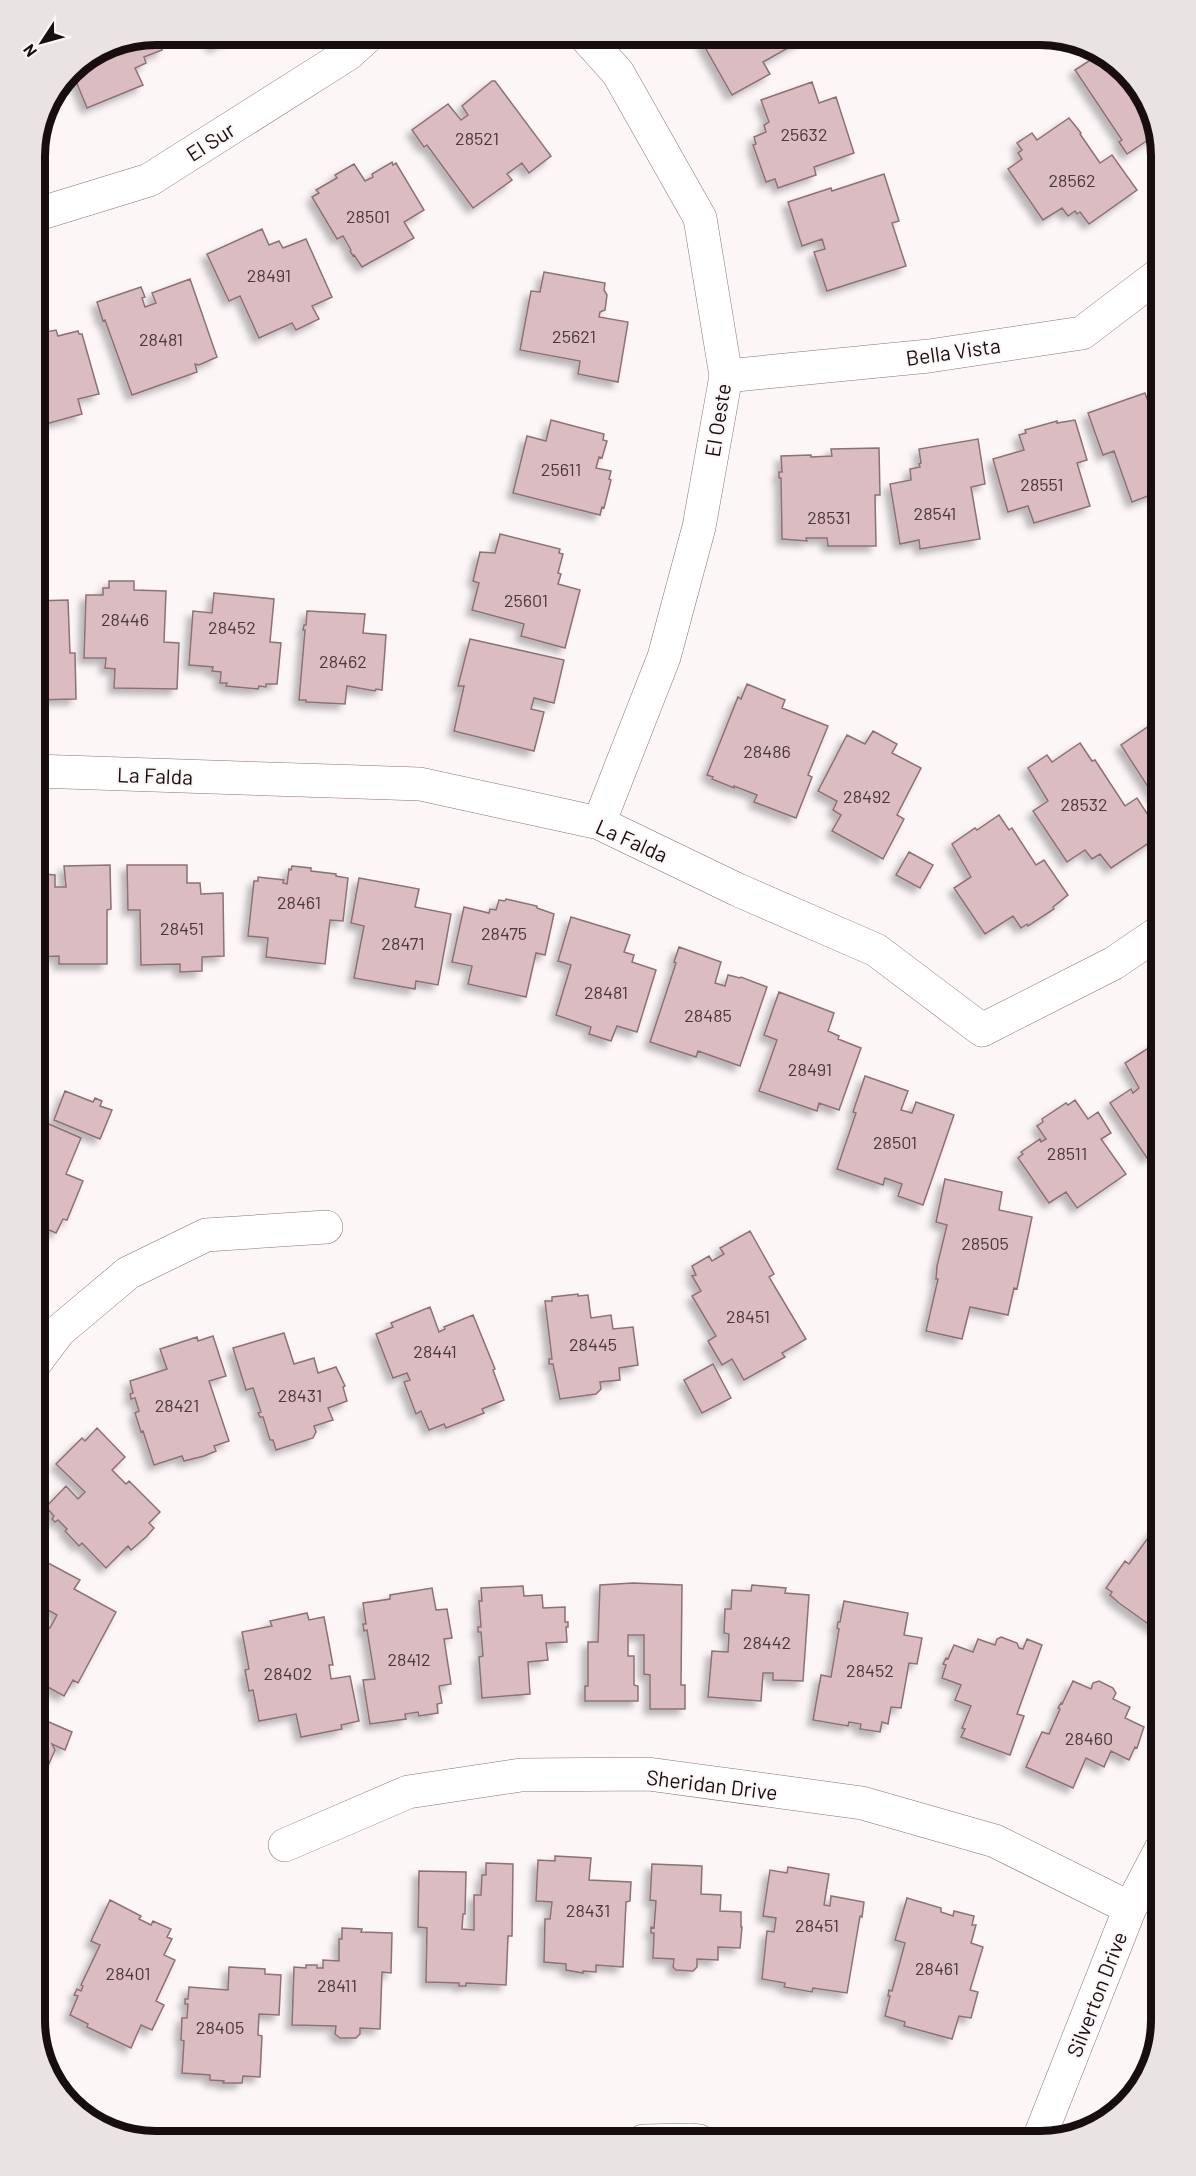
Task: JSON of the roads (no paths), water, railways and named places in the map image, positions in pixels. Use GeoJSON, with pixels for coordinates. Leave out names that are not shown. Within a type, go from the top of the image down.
{"type":"FeatureCollection","features":[{"type":"Feature","properties":{"kind":"street","name":"El Sur"},"geometry":{"type":"LineString","coordinates":[[45,212],[149,180],[348,54],[357,45]]}},
{"type":"Feature","properties":{"kind":"street","name":"El Oeste"},"geometry":{"type":"LineString","coordinates":[[593,45],[618,73],[700,218],[726,376],[699,527],[663,657],[599,823]]}},
{"type":"Feature","properties":{"kind":"street","name":"Bella Vista"},"geometry":{"type":"LineString","coordinates":[[726,376],[929,356],[1082,333],[1151,281]]}},
{"type":"Feature","properties":{"kind":"street","name":"La Falda"},"geometry":{"type":"LineString","coordinates":[[45,771],[420,784],[599,823],[738,890],[876,950],[982,1030],[1114,963],[1151,938]]}},
{"type":"Feature","properties":{"kind":"street"},"geometry":{"type":"LineString","coordinates":[[45,1350],[60,1331],[128,1274],[206,1235],[326,1227]]}},
{"type":"Feature","properties":{"kind":"street","name":"Sheridan Drive"},"geometry":{"type":"LineString","coordinates":[[285,1845],[408,1792],[521,1775],[648,1774],[862,1803],[996,1841],[1130,1908]]}},
{"type":"Feature","properties":{"kind":"street","name":"Silverton Drive"},"geometry":{"type":"LineString","coordinates":[[1042,2131],[1130,1908],[1151,1868]]}}]}
